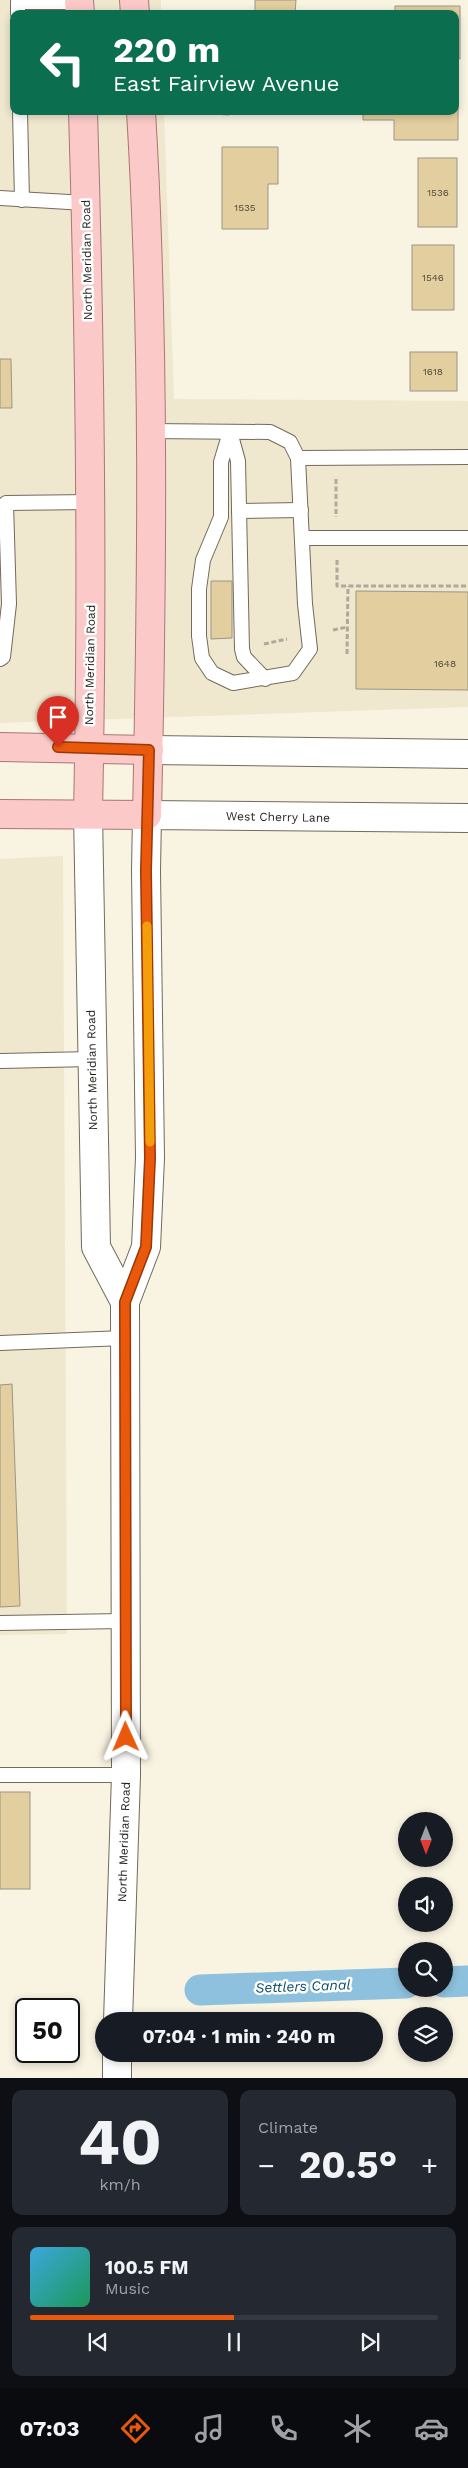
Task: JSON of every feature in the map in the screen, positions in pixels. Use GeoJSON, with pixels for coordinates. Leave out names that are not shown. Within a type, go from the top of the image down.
{"type":"FeatureCollection","features":[{"type":"Feature","properties":{"kind":"main road","name":"North Meridian Road"},"geometry":{"type":"LineString","coordinates":[[83,115],[91,502],[88,813],[96,1247],[125,1302]]}},
{"type":"Feature","properties":{"kind":"main road","name":"North Meridian Road"},"geometry":{"type":"LineString","coordinates":[[118,2012],[126,1776],[124,1621],[125,1302],[146,1247],[150,1158],[146,871],[149,750],[150,431],[148,262],[141,115]]}},
{"type":"Feature","properties":{"kind":"main road"},"geometry":{"type":"LineString","coordinates":[[0,747],[468,754]]}},
{"type":"Feature","properties":{"kind":"main road","name":"West Cherry Lane"},"geometry":{"type":"LineString","coordinates":[[0,814],[88,813],[468,818]]}},
{"type":"Feature","properties":{"kind":"main road"},"geometry":{"type":"LineString","coordinates":[[117,2062],[117,2078]]}},
{"type":"Feature","properties":{"kind":"lane"},"geometry":{"type":"LineString","coordinates":[[18,10],[18,2],[79,5]]}},
{"type":"Feature","properties":{"kind":"lane"},"geometry":{"type":"LineString","coordinates":[[20,115],[22,200]]}},
{"type":"Feature","properties":{"kind":"lane"},"geometry":{"type":"LineString","coordinates":[[0,198],[86,203]]}},
{"type":"Feature","properties":{"kind":"lane"},"geometry":{"type":"LineString","coordinates":[[150,431],[270,432],[290,442],[298,458],[310,649],[293,673],[233,683],[212,673],[202,658],[199,589],[203,560],[221,517],[221,462],[230,432]]}},
{"type":"Feature","properties":{"kind":"lane"},"geometry":{"type":"LineString","coordinates":[[230,432],[238,461],[242,649],[244,657],[265,679]]}},
{"type":"Feature","properties":{"kind":"lane"},"geometry":{"type":"LineString","coordinates":[[298,458],[468,456]]}},
{"type":"Feature","properties":{"kind":"lane"},"geometry":{"type":"LineString","coordinates":[[0,659],[3,657],[9,604],[3,504],[91,502]]}},
{"type":"Feature","properties":{"kind":"lane"},"geometry":{"type":"LineString","coordinates":[[239,512],[300,510]]}},
{"type":"Feature","properties":{"kind":"lane"},"geometry":{"type":"LineString","coordinates":[[302,538],[468,538]]}},
{"type":"Feature","properties":{"kind":"lane"},"geometry":{"type":"LineString","coordinates":[[0,1061],[92,1059]]}},
{"type":"Feature","properties":{"kind":"lane"},"geometry":{"type":"LineString","coordinates":[[0,1343],[124,1338]]}},
{"type":"Feature","properties":{"kind":"lane"},"geometry":{"type":"LineString","coordinates":[[0,1623],[124,1621]]}},
{"type":"Feature","properties":{"kind":"lane"},"geometry":{"type":"LineString","coordinates":[[0,1776],[126,1776]]}},
{"type":"Feature","properties":{"kind":"path"},"geometry":{"type":"LineString","coordinates":[[336,471],[336,523]]}},
{"type":"Feature","properties":{"kind":"path"},"geometry":{"type":"LineString","coordinates":[[337,558],[337,586],[468,586]]}},
{"type":"Feature","properties":{"kind":"path"},"geometry":{"type":"LineString","coordinates":[[347,654],[348,586]]}},
{"type":"Feature","properties":{"kind":"path"},"geometry":{"type":"LineString","coordinates":[[333,630],[347,628]]}},
{"type":"Feature","properties":{"kind":"path"},"geometry":{"type":"LineString","coordinates":[[257,644],[291,638]]}},
{"type":"Feature","properties":{"kind":"shaded area"},"geometry":{"type":"Polygon","coordinates":[[[0,0],[161,0],[161,10],[10,10],[10,115],[164,115],[174,399],[468,401],[468,707],[0,723],[0,0]]]}},
{"type":"Feature","properties":{"kind":"shaded area"},"geometry":{"type":"Polygon","coordinates":[[[63,856],[67,1634],[0,1635],[0,859],[63,856]]]}},
{"type":"Feature","properties":{"kind":"building"},"geometry":{"type":"Polygon","coordinates":[[[255,0],[296,0],[295,10],[255,10],[255,0]]]}},
{"type":"Feature","properties":{"kind":"building"},"geometry":{"type":"Polygon","coordinates":[[[395,6],[460,6],[460,59],[459,10],[395,10],[395,6]]]}},
{"type":"Feature","properties":{"kind":"building"},"geometry":{"type":"Polygon","coordinates":[[[363,115],[458,115],[458,140],[394,140],[394,120],[363,120],[363,115]]]}},
{"type":"Feature","properties":{"kind":"building"},"geometry":{"type":"Polygon","coordinates":[[[222,147],[278,147],[278,184],[268,184],[268,229],[222,229],[222,147]]]}},
{"type":"Feature","properties":{"kind":"building"},"geometry":{"type":"Polygon","coordinates":[[[418,158],[457,158],[457,227],[418,227],[418,158]]]}},
{"type":"Feature","properties":{"kind":"building"},"geometry":{"type":"Polygon","coordinates":[[[412,245],[454,245],[454,310],[412,310],[412,245]]]}},
{"type":"Feature","properties":{"kind":"building"},"geometry":{"type":"Polygon","coordinates":[[[410,352],[457,352],[457,391],[410,391],[410,352]]]}},
{"type":"Feature","properties":{"kind":"building"},"geometry":{"type":"Polygon","coordinates":[[[0,359],[11,359],[12,408],[0,408],[0,359]]]}},
{"type":"Feature","properties":{"kind":"building"},"geometry":{"type":"Polygon","coordinates":[[[211,581],[232,581],[232,638],[211,639],[211,581]]]}},
{"type":"Feature","properties":{"kind":"building"},"geometry":{"type":"Polygon","coordinates":[[[356,591],[468,592],[468,690],[356,689],[356,591]]]}},
{"type":"Feature","properties":{"kind":"building"},"geometry":{"type":"Polygon","coordinates":[[[12,1384],[20,1606],[0,1607],[0,1385],[12,1384]]]}},
{"type":"Feature","properties":{"kind":"building"},"geometry":{"type":"Polygon","coordinates":[[[0,1792],[30,1792],[30,1889],[0,1889],[0,1792]]]}},
{"type":"Feature","properties":{"kind":"waterway","name":"Settlers Canal"},"geometry":{"type":"LineString","coordinates":[[453,1982],[468,1981]]}},
{"type":"Feature","properties":{"kind":"waterway","name":"Settlers Canal"},"geometry":{"type":"LineString","coordinates":[[200,1990],[398,1983]]}},
{"type":"Feature","properties":{"kind":"slow traffic"},"geometry":{"type":"LineString","coordinates":[[147,926],[150,1142]]}},
{"type":"Feature","properties":{"kind":"route"},"geometry":{"type":"LineString","coordinates":[[58,747],[149,750],[146,871],[150,1158],[146,1247],[125,1302],[124,1621],[126,1737]]}}]}
